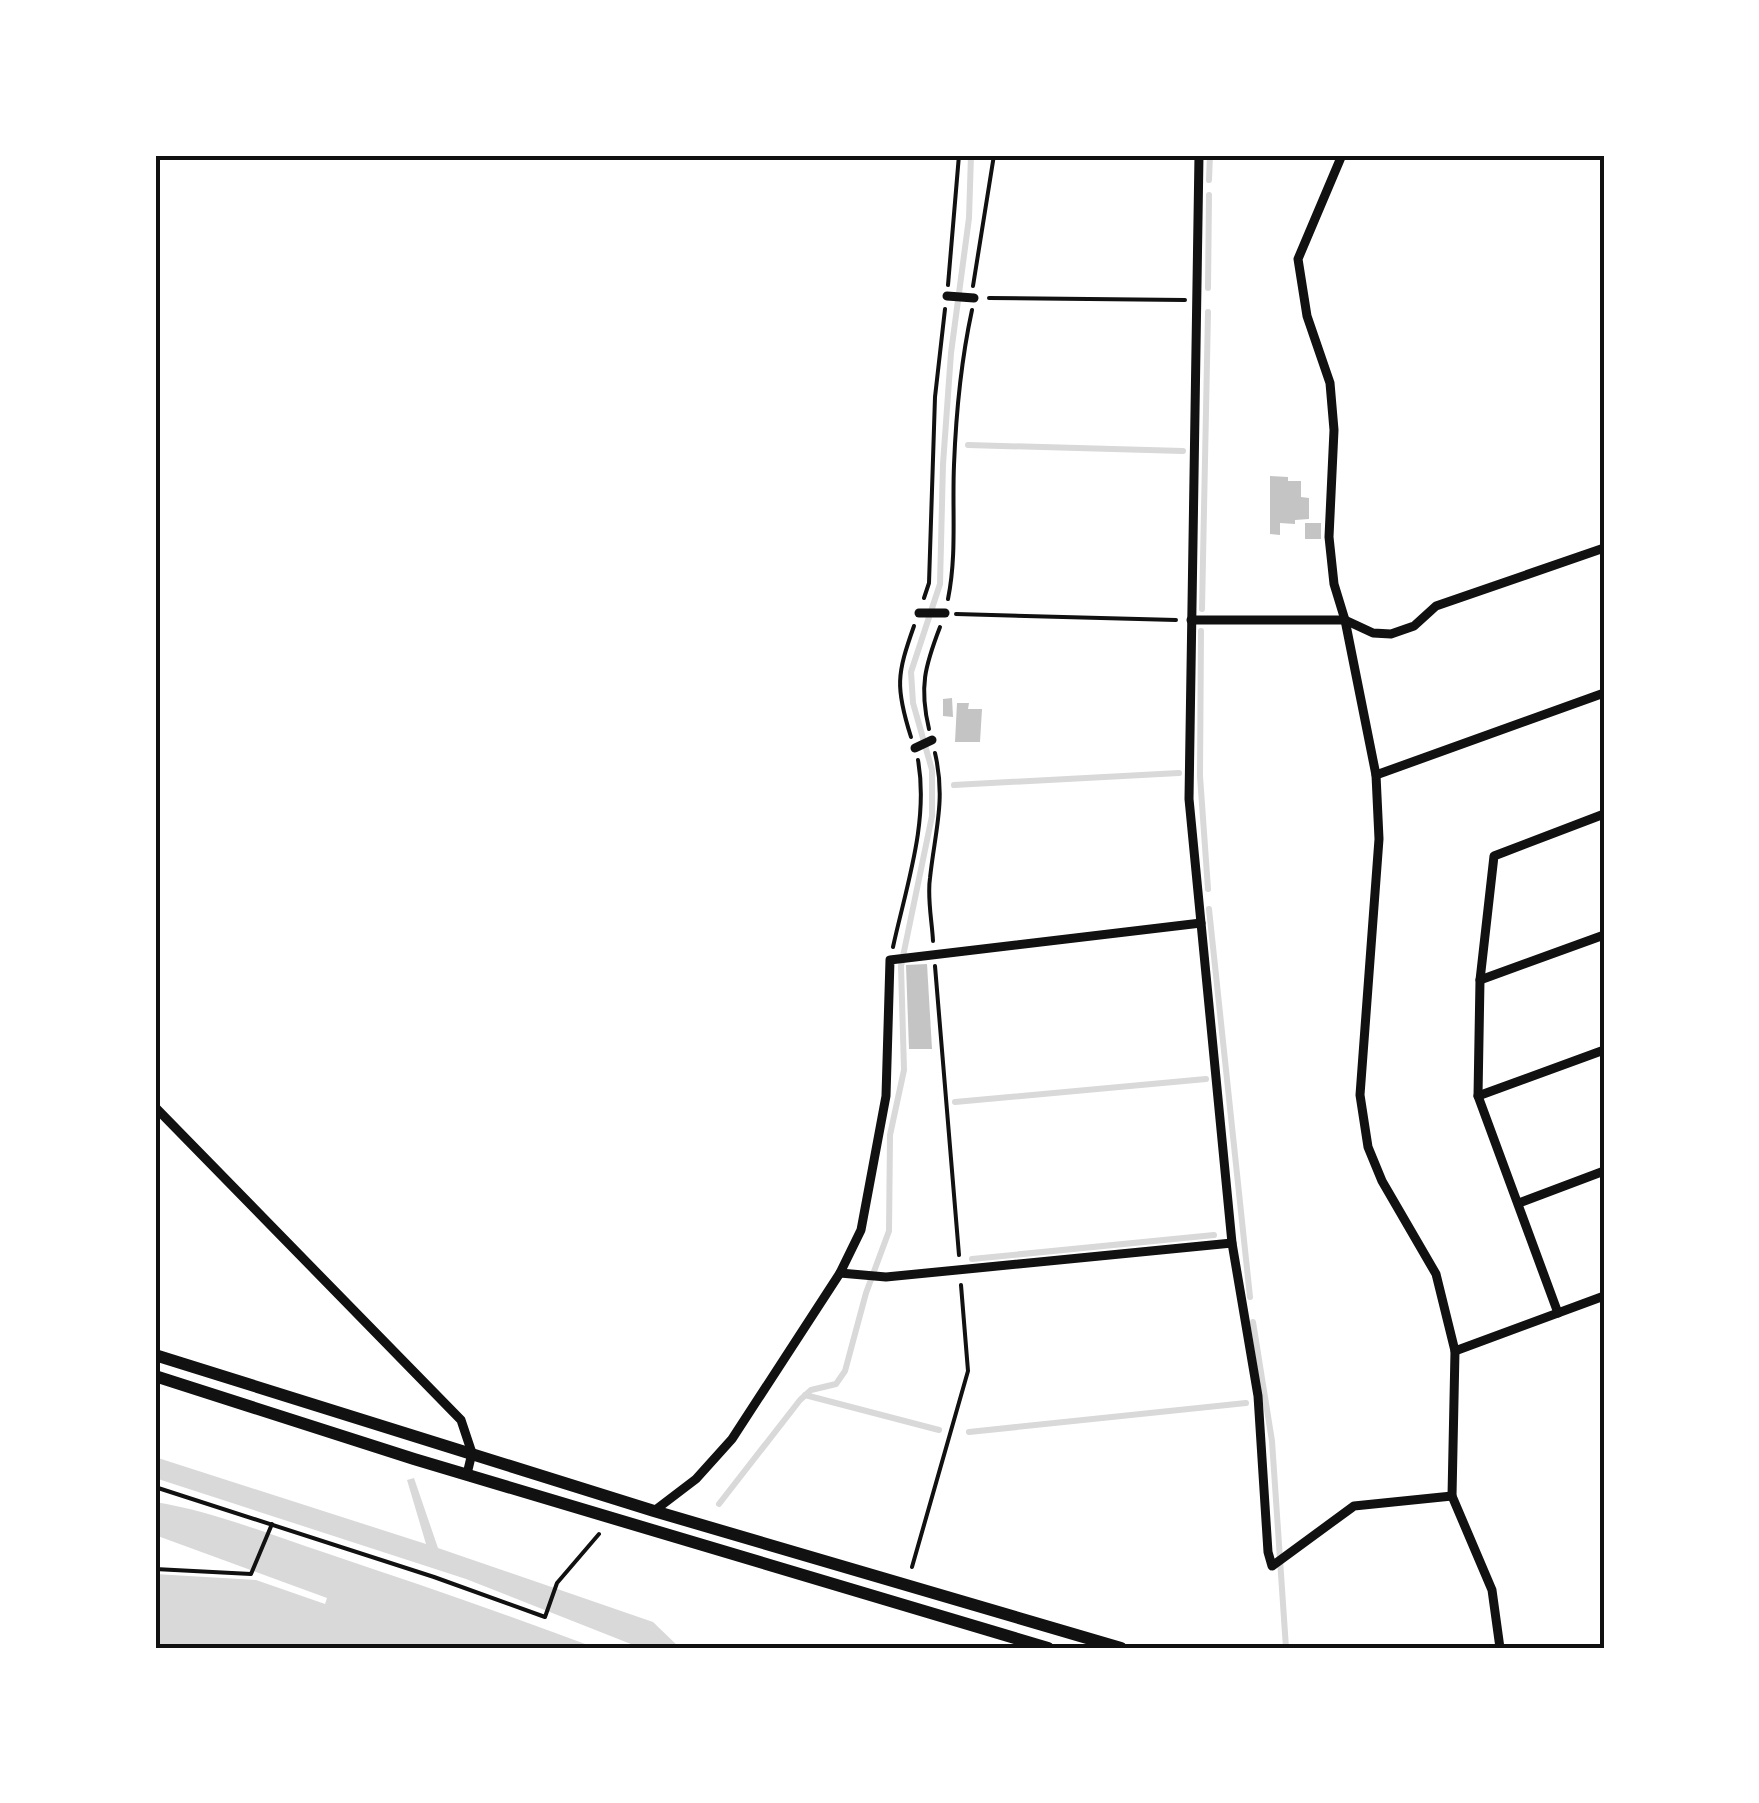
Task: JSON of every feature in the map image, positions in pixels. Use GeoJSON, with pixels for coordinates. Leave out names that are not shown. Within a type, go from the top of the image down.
{"type":"FeatureCollection","features":[{"type":"Feature","properties":{"kind":"main road"},"geometry":{"type":"LineString","coordinates":[[155,1356],[654,1510],[1121,1648]]}},
{"type":"Feature","properties":{"kind":"main road"},"geometry":{"type":"LineString","coordinates":[[155,1376],[1048,1648]]}},
{"type":"Feature","properties":{"kind":"street"},"geometry":{"type":"LineString","coordinates":[[1200,155],[1188,798],[1232,1243],[1258,1396],[1272,1566],[1354,1506],[1452,1496]]}},
{"type":"Feature","properties":{"kind":"street"},"geometry":{"type":"LineString","coordinates":[[1342,155],[1298,259],[1307,316],[1330,383],[1334,430],[1329,537],[1334,584],[1376,775],[1379,839],[1360,1094],[1368,1147],[1382,1181],[1436,1274],[1455,1351],[1452,1496],[1492,1590],[1500,1648]]}},
{"type":"Feature","properties":{"kind":"street"},"geometry":{"type":"LineString","coordinates":[[947,296],[974,298]]}},
{"type":"Feature","properties":{"kind":"street"},"geometry":{"type":"LineString","coordinates":[[1191,620],[1344,620],[1372,633],[1391,634],[1414,626],[1436,606],[1604,548]]}},
{"type":"Feature","properties":{"kind":"street"},"geometry":{"type":"LineString","coordinates":[[919,612],[946,613]]}},
{"type":"Feature","properties":{"kind":"street"},"geometry":{"type":"LineString","coordinates":[[1376,775],[1604,693]]}},
{"type":"Feature","properties":{"kind":"street"},"geometry":{"type":"LineString","coordinates":[[915,748],[932,740]]}},
{"type":"Feature","properties":{"kind":"street"},"geometry":{"type":"LineString","coordinates":[[1558,1313],[1478,1096],[1480,980],[1494,856],[1604,814]]}},
{"type":"Feature","properties":{"kind":"street"},"geometry":{"type":"LineString","coordinates":[[654,1510],[696,1479],[732,1438],[840,1273],[861,1230],[886,1096],[890,960],[1201,923]]}},
{"type":"Feature","properties":{"kind":"street"},"geometry":{"type":"LineString","coordinates":[[1480,980],[1604,934]]}},
{"type":"Feature","properties":{"kind":"street"},"geometry":{"type":"LineString","coordinates":[[1478,1096],[1604,1050]]}},
{"type":"Feature","properties":{"kind":"street"},"geometry":{"type":"LineString","coordinates":[[155,1107],[461,1420],[472,1453],[467,1474]]}},
{"type":"Feature","properties":{"kind":"street"},"geometry":{"type":"LineString","coordinates":[[1519,1203],[1604,1171]]}},
{"type":"Feature","properties":{"kind":"street"},"geometry":{"type":"LineString","coordinates":[[840,1273],[886,1277],[1232,1243]]}},
{"type":"Feature","properties":{"kind":"street"},"geometry":{"type":"LineString","coordinates":[[1455,1351],[1604,1296]]}},
{"type":"Feature","properties":{"kind":"lane"},"geometry":{"type":"LineString","coordinates":[[155,1486],[544,1617],[556,1584],[599,1534]]}},
{"type":"Feature","properties":{"kind":"lane"},"geometry":{"type":"LineString","coordinates":[[155,1569],[252,1574],[272,1524]]}},
{"type":"Feature","properties":{"kind":"path"},"geometry":{"type":"LineString","coordinates":[[890,960],[920,820],[923,788],[899,699],[900,666],[929,583],[935,396],[959,155]]}},
{"type":"Feature","properties":{"kind":"path"},"geometry":{"type":"LineString","coordinates":[[912,1567],[968,1371],[929,881],[940,818],[940,778],[922,700],[926,665],[946,613],[954,556],[954,466],[961,362],[994,155]]}},
{"type":"Feature","properties":{"kind":"path"},"geometry":{"type":"LineString","coordinates":[[974,298],[1197,300]]}},
{"type":"Feature","properties":{"kind":"path"},"geometry":{"type":"LineString","coordinates":[[946,613],[1191,620]]}},
{"type":"Feature","properties":{"kind":"shaded area"},"geometry":{"type":"Polygon","coordinates":[[[155,1457],[426,1544],[407,1480],[414,1478],[438,1548],[653,1622],[680,1648],[641,1648],[466,1579],[155,1478],[155,1457]]]}},
{"type":"Feature","properties":{"kind":"shaded area"},"geometry":{"type":"Polygon","coordinates":[[[155,1502],[240,1524],[596,1648],[155,1648],[155,1574],[256,1580],[325,1604],[327,1598],[155,1535],[155,1502]]]}},
{"type":"Feature","properties":{"kind":"building"},"geometry":{"type":"Polygon","coordinates":[[[1270,476],[1301,481],[1301,497],[1309,498],[1309,519],[1295,520],[1295,524],[1280,523],[1280,535],[1270,534],[1270,476]]]}},
{"type":"Feature","properties":{"kind":"building"},"geometry":{"type":"Polygon","coordinates":[[[1305,523],[1321,523],[1321,539],[1305,539],[1305,523]]]}},
{"type":"Feature","properties":{"kind":"building"},"geometry":{"type":"Polygon","coordinates":[[[952,698],[953,717],[943,716],[943,699],[952,698]]]}},
{"type":"Feature","properties":{"kind":"building"},"geometry":{"type":"Polygon","coordinates":[[[957,703],[969,703],[968,709],[982,709],[980,742],[955,742],[957,703]]]}},
{"type":"Feature","properties":{"kind":"building"},"geometry":{"type":"Polygon","coordinates":[[[927,964],[932,1049],[909,1049],[906,965],[927,964]]]}},
{"type":"Feature","properties":{"kind":"waterway"},"geometry":{"type":"LineString","coordinates":[[719,1504],[800,1400],[811,1390],[836,1384],[845,1371],[866,1293],[889,1231],[890,1135],[904,1070],[901,966],[932,816],[932,770],[913,703],[911,672],[940,584],[951,353],[969,218],[971,155]]}},
{"type":"Feature","properties":{"kind":"waterway"},"geometry":{"type":"LineString","coordinates":[[1209,180],[1210,155]]}},
{"type":"Feature","properties":{"kind":"waterway"},"geometry":{"type":"LineString","coordinates":[[1208,288],[1209,195]]}},
{"type":"Feature","properties":{"kind":"waterway"},"geometry":{"type":"LineString","coordinates":[[1202,609],[1208,312]]}},
{"type":"Feature","properties":{"kind":"waterway"},"geometry":{"type":"LineString","coordinates":[[968,445],[1183,451]]}},
{"type":"Feature","properties":{"kind":"waterway"},"geometry":{"type":"LineString","coordinates":[[1201,631],[1200,776],[1208,889]]}},
{"type":"Feature","properties":{"kind":"waterway"},"geometry":{"type":"LineString","coordinates":[[954,785],[1179,773]]}},
{"type":"Feature","properties":{"kind":"waterway"},"geometry":{"type":"LineString","coordinates":[[1209,909],[1250,1297]]}},
{"type":"Feature","properties":{"kind":"waterway"},"geometry":{"type":"LineString","coordinates":[[955,1102],[1206,1079]]}},
{"type":"Feature","properties":{"kind":"waterway"},"geometry":{"type":"LineString","coordinates":[[972,1259],[1214,1235]]}},
{"type":"Feature","properties":{"kind":"waterway"},"geometry":{"type":"LineString","coordinates":[[1253,1322],[1272,1441],[1286,1648]]}},
{"type":"Feature","properties":{"kind":"waterway"},"geometry":{"type":"LineString","coordinates":[[805,1395],[939,1430]]}},
{"type":"Feature","properties":{"kind":"waterway"},"geometry":{"type":"LineString","coordinates":[[969,1432],[1246,1403]]}}]}
